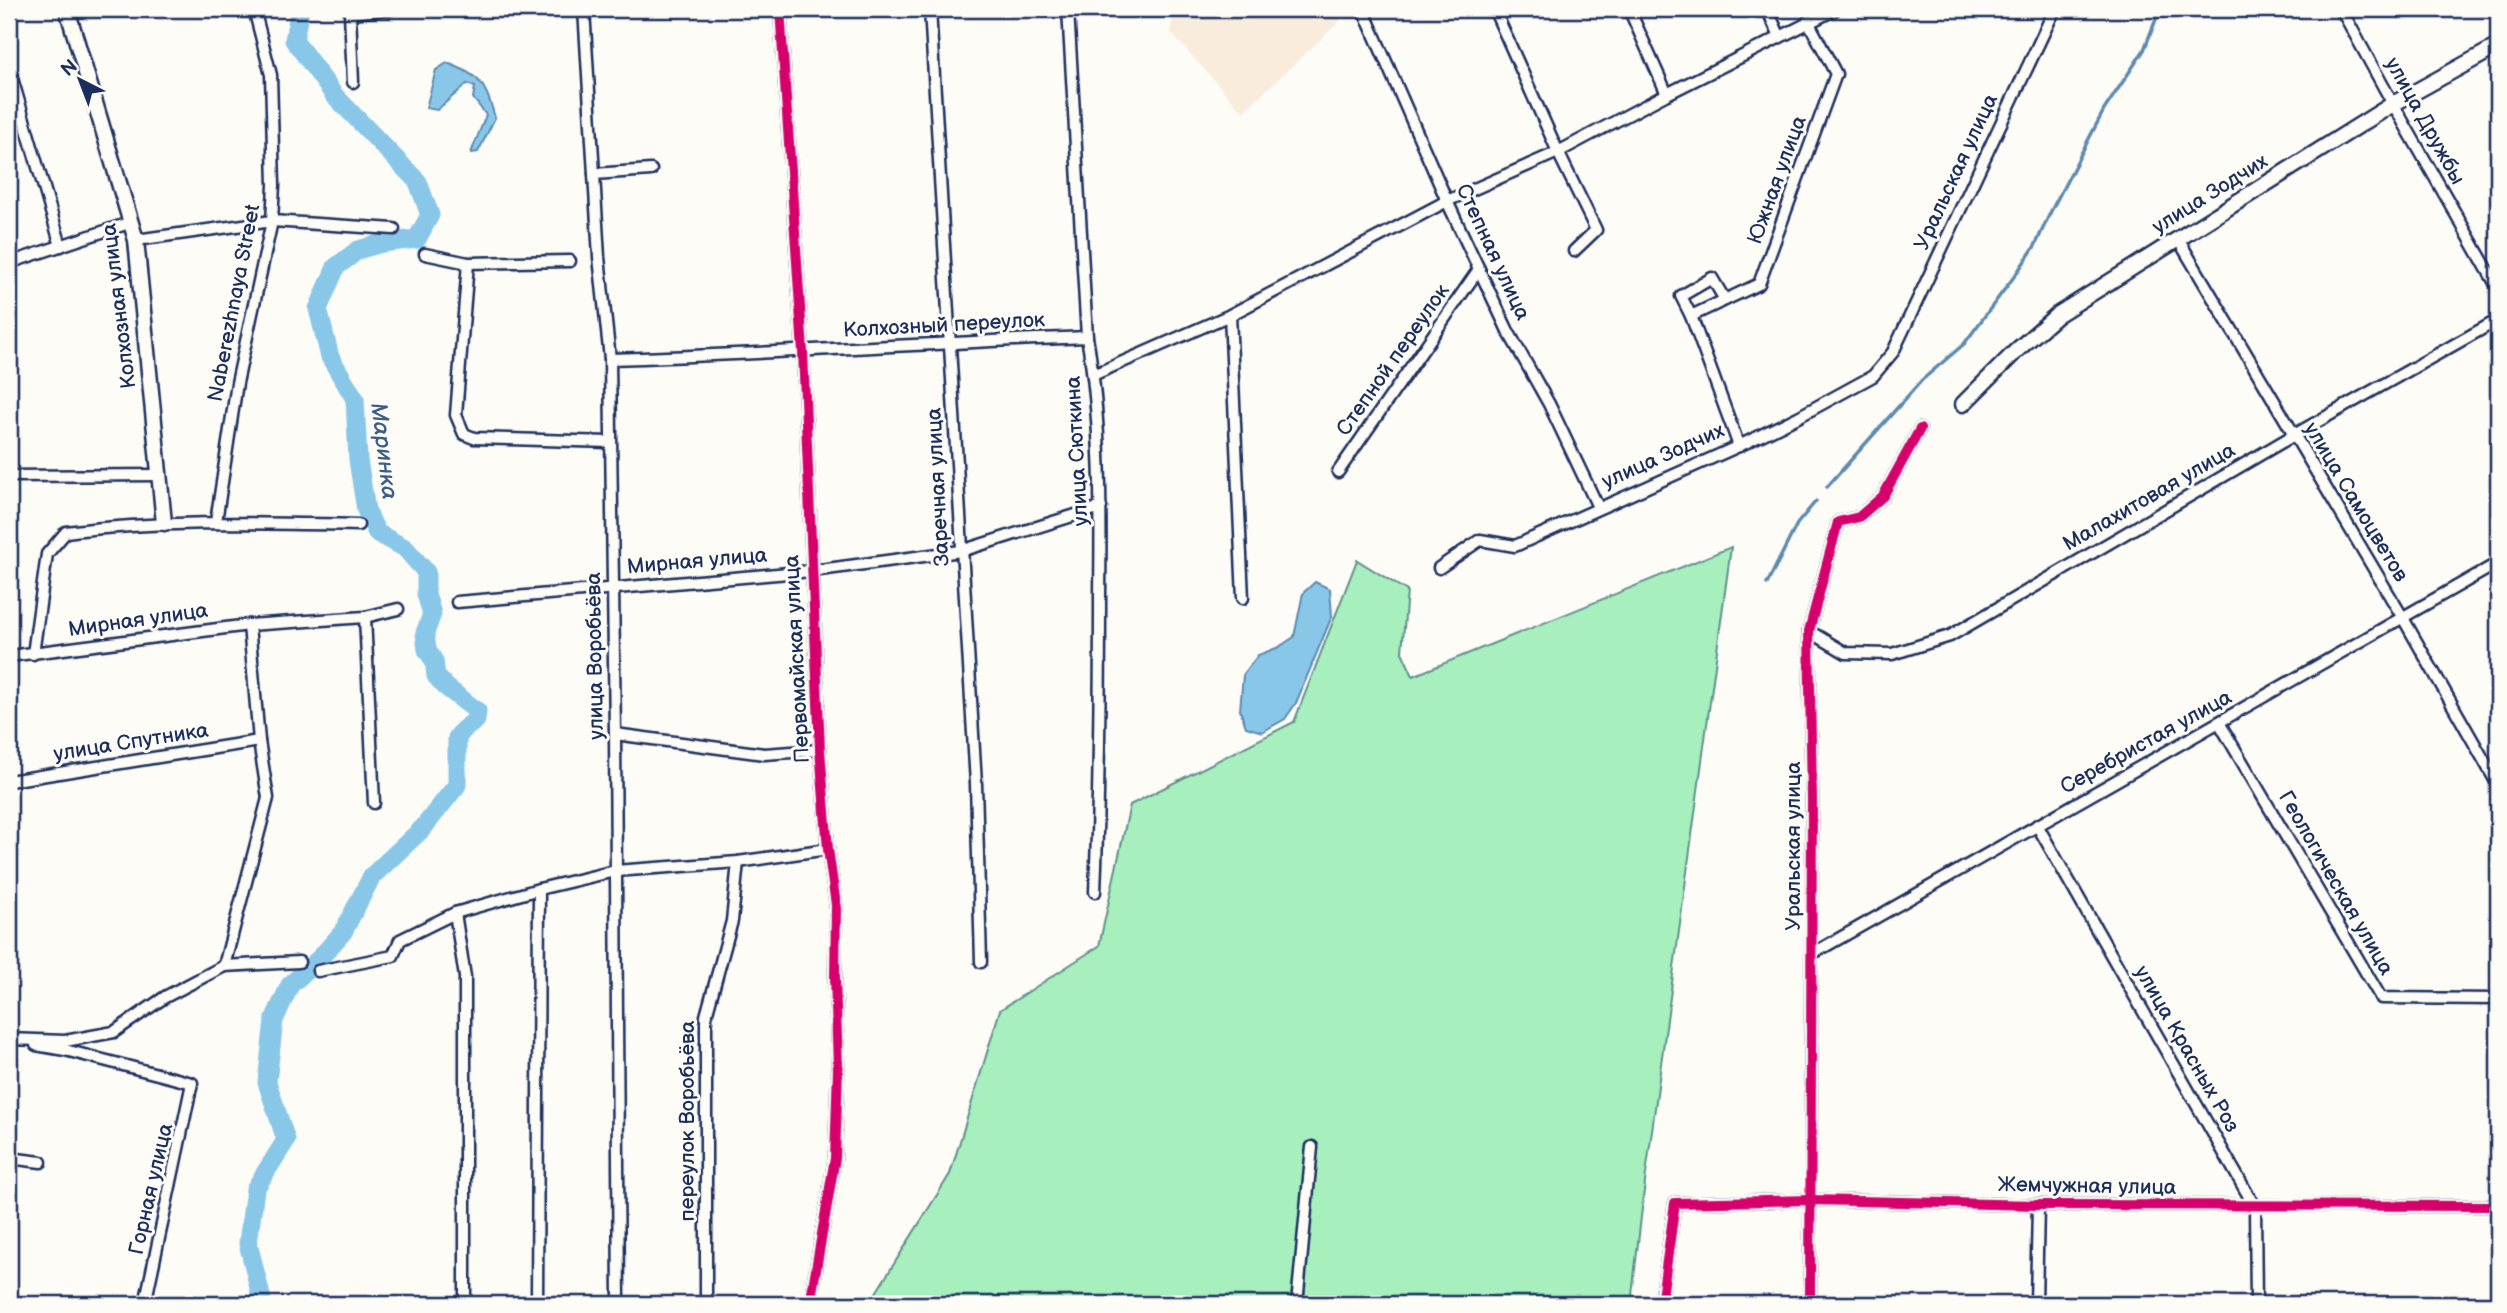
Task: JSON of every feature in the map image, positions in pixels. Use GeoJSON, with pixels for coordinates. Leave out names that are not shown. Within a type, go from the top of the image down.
{"type":"FeatureCollection","features":[{"type":"Feature","properties":{"kind":"street","name":"Колхозная улица"},"geometry":{"type":"LineString","coordinates":[[67,9],[132,222],[164,523]]}},
{"type":"Feature","properties":{"kind":"street","name":"Naberezhnaya Street"},"geometry":{"type":"LineString","coordinates":[[216,522],[239,371],[272,221],[274,185],[271,75],[254,9]]}},
{"type":"Feature","properties":{"kind":"street"},"geometry":{"type":"LineString","coordinates":[[353,82],[350,13],[390,9]]}},
{"type":"Feature","properties":{"kind":"street","name":"улица Воробьёва"},"geometry":{"type":"LineString","coordinates":[[584,9],[599,257],[610,359],[619,1304]]}},
{"type":"Feature","properties":{"kind":"street","name":"Первомайская улица"},"geometry":{"type":"LineString","coordinates":[[780,9],[803,352],[820,750],[828,849],[836,905],[838,1068],[835,1158],[810,1304]]}},
{"type":"Feature","properties":{"kind":"street","name":"Заречная улица"},"geometry":{"type":"LineString","coordinates":[[930,9],[976,784],[981,962]]}},
{"type":"Feature","properties":{"kind":"street","name":"улица Сюткина"},"geometry":{"type":"LineString","coordinates":[[1068,9],[1087,337],[1093,375],[1101,507],[1100,773],[1095,892]]}},
{"type":"Feature","properties":{"kind":"street","name":"Степная улица"},"geometry":{"type":"LineString","coordinates":[[1363,9],[1447,201],[1508,331],[1549,404],[1598,507]]}},
{"type":"Feature","properties":{"kind":"street"},"geometry":{"type":"LineString","coordinates":[[1494,9],[1596,230],[1574,251]]}},
{"type":"Feature","properties":{"kind":"street"},"geometry":{"type":"LineString","coordinates":[[1629,9],[1667,94]]}},
{"type":"Feature","properties":{"kind":"street"},"geometry":{"type":"LineString","coordinates":[[1766,9],[1780,37]]}},
{"type":"Feature","properties":{"kind":"street"},"geometry":{"type":"LineString","coordinates":[[1093,375],[1230,315],[1447,201],[1558,152],[1808,21],[1836,9]]}},
{"type":"Feature","properties":{"kind":"street","name":"Уральская улица"},"geometry":{"type":"LineString","coordinates":[[1893,352],[2055,9]]}},
{"type":"Feature","properties":{"kind":"street","name":"улица Дружбы"},"geometry":{"type":"LineString","coordinates":[[2345,10],[2393,104],[2498,288]]}},
{"type":"Feature","properties":{"kind":"street","name":"Южная улица"},"geometry":{"type":"LineString","coordinates":[[1691,316],[1759,284],[1836,74],[1808,21]]}},
{"type":"Feature","properties":{"kind":"street","name":"улица Зодчих"},"geometry":{"type":"LineString","coordinates":[[1963,404],[2057,315],[2393,104],[2498,46]]}},
{"type":"Feature","properties":{"kind":"street"},"geometry":{"type":"LineString","coordinates":[[9,68],[61,246]]}},
{"type":"Feature","properties":{"kind":"street"},"geometry":{"type":"LineString","coordinates":[[594,173],[651,170]]}},
{"type":"Feature","properties":{"kind":"street"},"geometry":{"type":"LineString","coordinates":[[135,240],[272,221],[394,229]]}},
{"type":"Feature","properties":{"kind":"street"},"geometry":{"type":"LineString","coordinates":[[9,263],[132,222]]}},
{"type":"Feature","properties":{"kind":"street","name":"улица Самоцветов"},"geometry":{"type":"LineString","coordinates":[[2178,239],[2403,618],[2498,785]]}},
{"type":"Feature","properties":{"kind":"street"},"geometry":{"type":"LineString","coordinates":[[425,254],[468,263],[570,261]]}},
{"type":"Feature","properties":{"kind":"street"},"geometry":{"type":"LineString","coordinates":[[468,263],[456,415],[464,434],[474,438],[609,442]]}},
{"type":"Feature","properties":{"kind":"street","name":"Степной переулок"},"geometry":{"type":"LineString","coordinates":[[1338,472],[1479,269]]}},
{"type":"Feature","properties":{"kind":"street"},"geometry":{"type":"LineString","coordinates":[[1725,300],[1712,278],[1681,296],[1691,316],[1739,446]]}},
{"type":"Feature","properties":{"kind":"street"},"geometry":{"type":"LineString","coordinates":[[1230,315],[1243,598]]}},
{"type":"Feature","properties":{"kind":"street","name":"Малахитовая улица"},"geometry":{"type":"LineString","coordinates":[[1809,631],[1846,653],[1892,654],[1950,636],[2294,435],[2498,320]]}},
{"type":"Feature","properties":{"kind":"street","name":"Колхозный переулок"},"geometry":{"type":"LineString","coordinates":[[610,359],[1087,337]]}},
{"type":"Feature","properties":{"kind":"street","name":"улица Зодчих"},"geometry":{"type":"LineString","coordinates":[[1439,568],[1480,540],[1515,547],[1598,507],[1739,446],[1873,376],[1893,352]]}},
{"type":"Feature","properties":{"kind":"street","name":"Уральская улица"},"geometry":{"type":"LineString","coordinates":[[1810,1304],[1812,756],[1809,631],[1838,522],[1859,517],[1883,496],[1920,429]]}},
{"type":"Feature","properties":{"kind":"street"},"geometry":{"type":"LineString","coordinates":[[9,476],[158,475]]}},
{"type":"Feature","properties":{"kind":"street","name":"Мирная улица"},"geometry":{"type":"LineString","coordinates":[[457,602],[812,571],[961,551],[1101,507]]}},
{"type":"Feature","properties":{"kind":"street"},"geometry":{"type":"LineString","coordinates":[[33,654],[47,554],[66,532],[164,523],[358,525]]}},
{"type":"Feature","properties":{"kind":"street","name":"Серебристая улица"},"geometry":{"type":"LineString","coordinates":[[1812,954],[2220,724],[2498,563]]}},
{"type":"Feature","properties":{"kind":"street","name":"Мирная улица"},"geometry":{"type":"LineString","coordinates":[[9,656],[249,625],[365,617],[398,609]]}},
{"type":"Feature","properties":{"kind":"street"},"geometry":{"type":"LineString","coordinates":[[365,617],[374,803]]}},
{"type":"Feature","properties":{"kind":"street"},"geometry":{"type":"LineString","coordinates":[[224,966],[268,798],[259,741],[249,625]]}},
{"type":"Feature","properties":{"kind":"street","name":"Геологическая улица"},"geometry":{"type":"LineString","coordinates":[[2220,724],[2381,998],[2498,999]]}},
{"type":"Feature","properties":{"kind":"street"},"geometry":{"type":"LineString","coordinates":[[615,734],[764,754],[820,750]]}},
{"type":"Feature","properties":{"kind":"street","name":"улица Спутника"},"geometry":{"type":"LineString","coordinates":[[9,781],[259,741]]}},
{"type":"Feature","properties":{"kind":"street","name":"улица Красных Роз"},"geometry":{"type":"LineString","coordinates":[[2037,825],[2255,1207],[2256,1304]]}},
{"type":"Feature","properties":{"kind":"street"},"geometry":{"type":"LineString","coordinates":[[318,971],[393,956],[400,940],[455,913],[538,889],[615,871],[738,862],[828,849]]}},
{"type":"Feature","properties":{"kind":"street","name":"переулок Воробьёва"},"geometry":{"type":"LineString","coordinates":[[706,1299],[706,1016],[732,921],[738,862]]}},
{"type":"Feature","properties":{"kind":"street"},"geometry":{"type":"LineString","coordinates":[[537,1304],[538,889]]}},
{"type":"Feature","properties":{"kind":"street"},"geometry":{"type":"LineString","coordinates":[[455,913],[465,977],[465,1304]]}},
{"type":"Feature","properties":{"kind":"street"},"geometry":{"type":"LineString","coordinates":[[9,1040],[65,1041],[114,1032],[165,997],[224,966],[299,962]]}},
{"type":"Feature","properties":{"kind":"street","name":"Горная улица"},"geometry":{"type":"LineString","coordinates":[[9,1040],[65,1050],[192,1083],[145,1304]]}},
{"type":"Feature","properties":{"kind":"street"},"geometry":{"type":"LineString","coordinates":[[1297,1304],[1312,1147]]}},
{"type":"Feature","properties":{"kind":"street"},"geometry":{"type":"LineString","coordinates":[[9,1158],[41,1163]]}},
{"type":"Feature","properties":{"kind":"street","name":"Жемчужная улица"},"geometry":{"type":"LineString","coordinates":[[1661,1304],[1675,1203],[1810,1200],[2255,1207],[2498,1206]]}},
{"type":"Feature","properties":{"kind":"street"},"geometry":{"type":"LineString","coordinates":[[2036,1304],[2038,1205]]}},
{"type":"Feature","properties":{"kind":"shaded area"},"geometry":{"type":"Polygon","coordinates":[[[1173,9],[1330,9],[1341,20],[1243,112],[1171,33],[1173,9]]]}},
{"type":"Feature","properties":{"kind":"green space"},"geometry":{"type":"Polygon","coordinates":[[[1731,547],[1631,1304],[869,1304],[950,1174],[1000,1010],[1099,946],[1130,805],[1294,722],[1357,560],[1407,591],[1402,652],[1413,676],[1731,547]]]}},
{"type":"Feature","properties":{"kind":"water"},"geometry":{"type":"Polygon","coordinates":[[[447,63],[467,72],[480,82],[492,106],[495,118],[478,152],[471,153],[486,115],[473,98],[475,87],[467,84],[437,110],[426,108],[436,70],[447,63]]]}},
{"type":"Feature","properties":{"kind":"water"},"geometry":{"type":"Polygon","coordinates":[[[1315,582],[1330,589],[1332,616],[1296,703],[1285,719],[1262,732],[1246,727],[1240,710],[1243,675],[1258,655],[1279,647],[1294,637],[1303,593],[1315,582]]]}},
{"type":"Feature","properties":{"kind":"waterway","name":"Маринка"},"geometry":{"type":"LineString","coordinates":[[263,1304],[248,1243],[255,1189],[286,1140],[267,1082],[274,1020],[290,985],[319,959],[343,932],[372,876],[423,828],[457,785],[457,738],[476,720],[477,711],[436,676],[434,661],[427,650],[425,633],[432,614],[426,594],[426,572],[405,548],[377,533],[366,510],[358,460],[355,399],[330,357],[318,309],[336,267],[358,250],[382,243],[417,239],[430,215],[418,182],[335,96],[294,40],[300,9]]}},
{"type":"Feature","properties":{"kind":"waterway"},"geometry":{"type":"LineString","coordinates":[[1827,487],[1922,380],[1964,344],[2016,274],[2035,246],[2104,110],[2144,50],[2160,9]]}},
{"type":"Feature","properties":{"kind":"waterway"},"geometry":{"type":"LineString","coordinates":[[1767,584],[1797,524],[1816,501]]}},
{"type":"Feature","properties":{"kind":"cycle path"},"geometry":{"type":"LineString","coordinates":[[780,9],[803,352],[820,750],[828,849],[836,905],[838,1068],[835,1158],[810,1304]]}},
{"type":"Feature","properties":{"kind":"cycle path"},"geometry":{"type":"LineString","coordinates":[[1810,1304],[1812,799],[1809,631],[1838,522],[1859,517],[1883,496],[1920,429]]}},
{"type":"Feature","properties":{"kind":"cycle path"},"geometry":{"type":"LineString","coordinates":[[1661,1304],[1675,1203],[1810,1200],[2038,1205],[2498,1206]]}}]}
